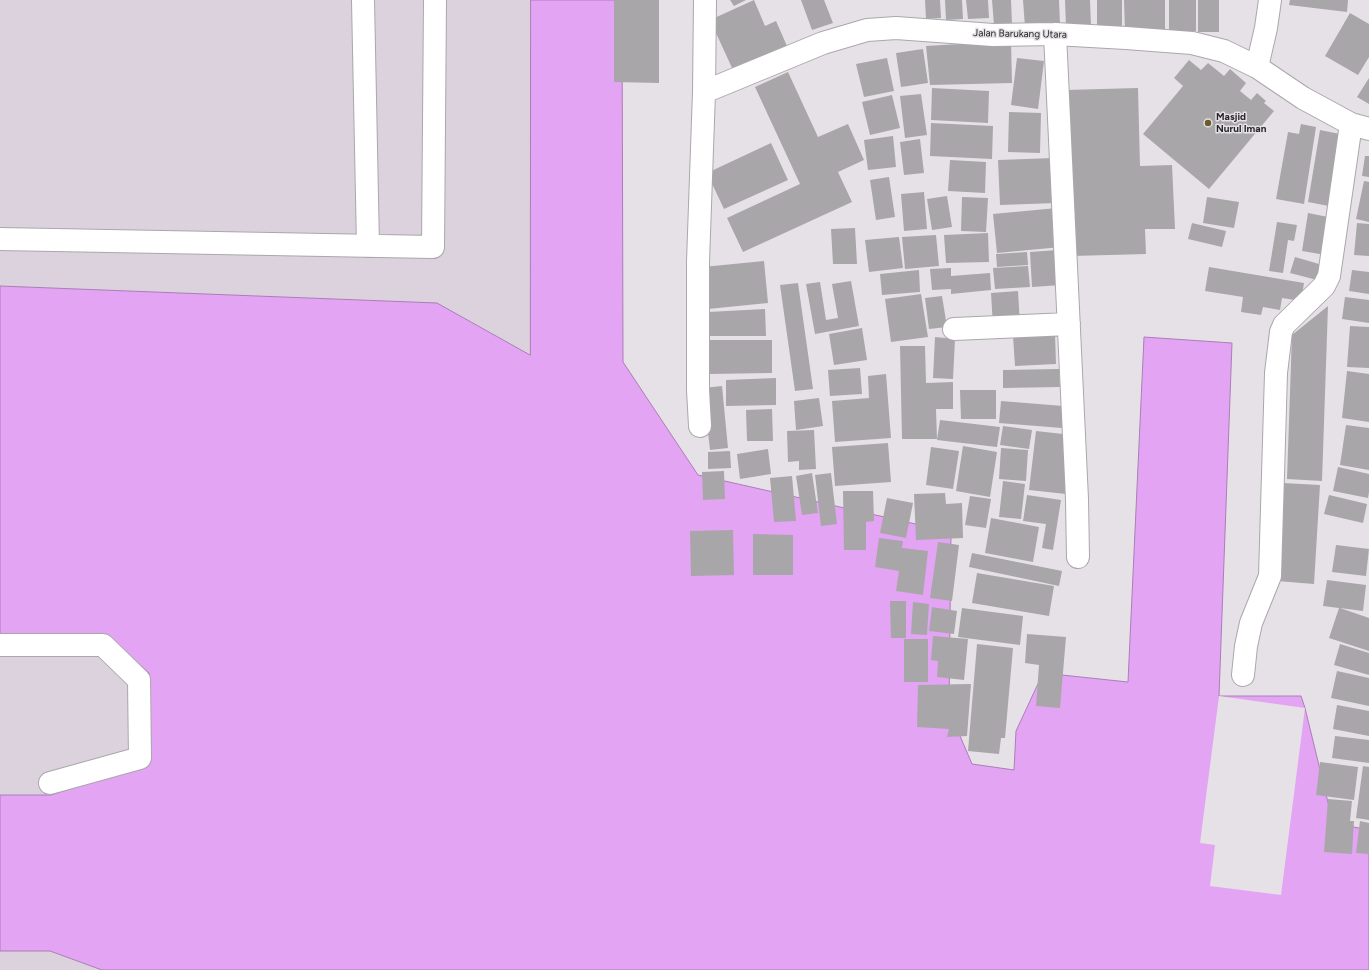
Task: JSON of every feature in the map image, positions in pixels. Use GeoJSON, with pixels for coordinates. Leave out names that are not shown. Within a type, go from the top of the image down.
{"type":"FeatureCollection","features":[{"type":"Feature","properties":{"kind":"street"},"geometry":{"type":"LineString","coordinates":[[362,0],[368,246]]}},
{"type":"Feature","properties":{"kind":"street"},"geometry":{"type":"LineString","coordinates":[[0,239],[433,247],[435,0]]}},
{"type":"Feature","properties":{"kind":"street"},"geometry":{"type":"LineString","coordinates":[[700,426],[698,262],[704,92],[705,0]]}},
{"type":"Feature","properties":{"kind":"street"},"geometry":{"type":"LineString","coordinates":[[1257,67],[1266,28],[1270,0]]}},
{"type":"Feature","properties":{"kind":"street","name":"Jalan Barukang Utara"},"geometry":{"type":"LineString","coordinates":[[704,92],[823,43],[867,30],[896,28],[993,36],[1055,34],[1192,44],[1224,51],[1257,67],[1303,98],[1360,126]]}},
{"type":"Feature","properties":{"kind":"street"},"geometry":{"type":"LineString","coordinates":[[1055,34],[1078,500],[1078,557]]}},
{"type":"Feature","properties":{"kind":"street"},"geometry":{"type":"LineString","coordinates":[[1243,675],[1246,646],[1251,623],[1270,576],[1276,373],[1281,332],[1284,325],[1324,286],[1329,276],[1360,126]]}},
{"type":"Feature","properties":{"kind":"street"},"geometry":{"type":"LineString","coordinates":[[954,330],[1069,324]]}},
{"type":"Feature","properties":{"kind":"street"},"geometry":{"type":"LineString","coordinates":[[0,645],[104,645],[139,680],[140,758],[50,783]]}},
{"type":"Feature","properties":{"kind":"shaded area"},"geometry":{"type":"Polygon","coordinates":[[[0,0],[531,0],[530,355],[437,303],[0,286],[0,0]]]}},
{"type":"Feature","properties":{"kind":"shaded area"},"geometry":{"type":"Polygon","coordinates":[[[531,0],[622,0],[623,362],[698,475],[951,532],[949,710],[972,764],[1014,770],[1016,731],[1043,673],[1128,682],[1144,337],[1232,343],[1219,696],[1301,696],[1333,823],[1369,830],[1369,970],[102,970],[50,951],[0,951],[0,795],[51,795],[148,764],[149,673],[106,635],[0,635],[0,286],[437,303],[530,355],[531,0]]]}},
{"type":"Feature","properties":{"kind":"shaded area"},"geometry":{"type":"Polygon","coordinates":[[[0,635],[106,635],[149,673],[148,764],[51,795],[0,795],[0,635]]]}},
{"type":"Feature","properties":{"kind":"shaded area"},"geometry":{"type":"Polygon","coordinates":[[[0,951],[50,951],[102,970],[0,970],[0,951]]]}},
{"type":"Feature","properties":{"kind":"pier"},"geometry":{"type":"Polygon","coordinates":[[[1219,696],[1305,708],[1281,895],[1210,886],[1215,845],[1200,843],[1219,696]]]}},
{"type":"Feature","properties":{"kind":"building"},"geometry":{"type":"Polygon","coordinates":[[[614,0],[659,0],[659,83],[614,82],[614,0]]]}},
{"type":"Feature","properties":{"kind":"building"},"geometry":{"type":"Polygon","coordinates":[[[730,0],[746,0],[734,6],[730,0]]]}},
{"type":"Feature","properties":{"kind":"building"},"geometry":{"type":"Polygon","coordinates":[[[754,0],[765,26],[776,21],[787,46],[733,70],[710,20],[754,0]]]}},
{"type":"Feature","properties":{"kind":"building"},"geometry":{"type":"Polygon","coordinates":[[[801,0],[824,0],[833,23],[812,30],[801,0]]]}},
{"type":"Feature","properties":{"kind":"building"},"geometry":{"type":"Polygon","coordinates":[[[925,0],[940,0],[941,18],[926,19],[925,0]]]}},
{"type":"Feature","properties":{"kind":"building"},"geometry":{"type":"Polygon","coordinates":[[[945,0],[962,0],[963,19],[946,20],[945,0]]]}},
{"type":"Feature","properties":{"kind":"building"},"geometry":{"type":"Polygon","coordinates":[[[966,0],[988,0],[989,18],[968,19],[966,0]]]}},
{"type":"Feature","properties":{"kind":"building"},"geometry":{"type":"Polygon","coordinates":[[[992,0],[1011,0],[1012,24],[994,25],[992,0]]]}},
{"type":"Feature","properties":{"kind":"building"},"geometry":{"type":"Polygon","coordinates":[[[1023,0],[1059,0],[1060,25],[1025,27],[1023,0]]]}},
{"type":"Feature","properties":{"kind":"building"},"geometry":{"type":"Polygon","coordinates":[[[1065,0],[1090,0],[1091,26],[1066,27],[1065,0]]]}},
{"type":"Feature","properties":{"kind":"building"},"geometry":{"type":"Polygon","coordinates":[[[1097,0],[1122,0],[1122,35],[1097,35],[1097,0]]]}},
{"type":"Feature","properties":{"kind":"building"},"geometry":{"type":"Polygon","coordinates":[[[1124,0],[1165,0],[1165,32],[1125,32],[1124,0]]]}},
{"type":"Feature","properties":{"kind":"building"},"geometry":{"type":"Polygon","coordinates":[[[1169,0],[1196,0],[1196,31],[1169,32],[1169,0]]]}},
{"type":"Feature","properties":{"kind":"building"},"geometry":{"type":"Polygon","coordinates":[[[1198,0],[1219,0],[1219,32],[1198,32],[1198,0]]]}},
{"type":"Feature","properties":{"kind":"building"},"geometry":{"type":"Polygon","coordinates":[[[1290,0],[1348,0],[1347,12],[1289,5],[1290,0]]]}},
{"type":"Feature","properties":{"kind":"building"},"geometry":{"type":"Polygon","coordinates":[[[1350,13],[1369,24],[1369,57],[1358,75],[1325,56],[1350,13]]]}},
{"type":"Feature","properties":{"kind":"building"},"geometry":{"type":"Polygon","coordinates":[[[1011,41],[1012,83],[930,85],[926,46],[1011,41]]]}},
{"type":"Feature","properties":{"kind":"building"},"geometry":{"type":"Polygon","coordinates":[[[923,49],[928,83],[901,87],[896,53],[923,49]]]}},
{"type":"Feature","properties":{"kind":"building"},"geometry":{"type":"Polygon","coordinates":[[[887,58],[894,91],[864,97],[856,64],[887,58]]]}},
{"type":"Feature","properties":{"kind":"building"},"geometry":{"type":"Polygon","coordinates":[[[1017,58],[1044,61],[1038,109],[1011,105],[1017,58]]]}},
{"type":"Feature","properties":{"kind":"building","name":"Masjid Nurul Iman"},"geometry":{"type":"Polygon","coordinates":[[[1189,60],[1201,70],[1208,63],[1224,76],[1230,69],[1246,83],[1240,91],[1251,100],[1257,93],[1266,101],[1264,103],[1274,111],[1209,189],[1143,134],[1183,86],[1174,78],[1189,60]]]}},
{"type":"Feature","properties":{"kind":"building"},"geometry":{"type":"Polygon","coordinates":[[[788,72],[818,137],[848,124],[864,160],[838,172],[852,202],[743,252],[727,218],[800,184],[755,87],[788,72]]]}},
{"type":"Feature","properties":{"kind":"building"},"geometry":{"type":"Polygon","coordinates":[[[1369,78],[1369,104],[1357,97],[1369,78]]]}},
{"type":"Feature","properties":{"kind":"building"},"geometry":{"type":"Polygon","coordinates":[[[932,88],[989,91],[988,123],[931,120],[932,88]]]}},
{"type":"Feature","properties":{"kind":"building"},"geometry":{"type":"Polygon","coordinates":[[[1138,88],[1140,166],[1172,165],[1175,229],[1145,229],[1146,254],[1072,256],[1066,90],[1138,88]]]}},
{"type":"Feature","properties":{"kind":"building"},"geometry":{"type":"Polygon","coordinates":[[[921,94],[927,135],[905,138],[900,96],[921,94]]]}},
{"type":"Feature","properties":{"kind":"building"},"geometry":{"type":"Polygon","coordinates":[[[892,95],[900,128],[870,135],[862,102],[892,95]]]}},
{"type":"Feature","properties":{"kind":"building"},"geometry":{"type":"Polygon","coordinates":[[[1009,112],[1041,113],[1040,153],[1008,152],[1009,112]]]}},
{"type":"Feature","properties":{"kind":"building"},"geometry":{"type":"Polygon","coordinates":[[[931,123],[993,126],[992,159],[930,156],[931,123]]]}},
{"type":"Feature","properties":{"kind":"building"},"geometry":{"type":"Polygon","coordinates":[[[1301,124],[1316,127],[1304,204],[1276,199],[1288,132],[1299,134],[1301,124]]]}},
{"type":"Feature","properties":{"kind":"building"},"geometry":{"type":"Polygon","coordinates":[[[1320,130],[1345,135],[1334,207],[1308,202],[1320,130]]]}},
{"type":"Feature","properties":{"kind":"building"},"geometry":{"type":"Polygon","coordinates":[[[893,136],[896,167],[868,170],[864,140],[893,136]]]}},
{"type":"Feature","properties":{"kind":"building"},"geometry":{"type":"Polygon","coordinates":[[[920,139],[924,173],[904,175],[900,142],[920,139]]]}},
{"type":"Feature","properties":{"kind":"building"},"geometry":{"type":"Polygon","coordinates":[[[771,143],[788,180],[724,209],[707,173],[771,143]]]}},
{"type":"Feature","properties":{"kind":"building"},"geometry":{"type":"Polygon","coordinates":[[[1365,156],[1369,156],[1369,177],[1362,176],[1365,156]]]}},
{"type":"Feature","properties":{"kind":"building"},"geometry":{"type":"Polygon","coordinates":[[[1054,158],[1056,203],[1000,205],[998,160],[1054,158]]]}},
{"type":"Feature","properties":{"kind":"building"},"geometry":{"type":"Polygon","coordinates":[[[950,160],[986,162],[985,193],[948,191],[950,160]]]}},
{"type":"Feature","properties":{"kind":"building"},"geometry":{"type":"Polygon","coordinates":[[[889,177],[895,217],[876,220],[870,180],[889,177]]]}},
{"type":"Feature","properties":{"kind":"building"},"geometry":{"type":"Polygon","coordinates":[[[1364,181],[1369,182],[1369,222],[1356,219],[1364,181]]]}},
{"type":"Feature","properties":{"kind":"building"},"geometry":{"type":"Polygon","coordinates":[[[924,192],[927,229],[904,231],[901,194],[924,192]]]}},
{"type":"Feature","properties":{"kind":"building"},"geometry":{"type":"Polygon","coordinates":[[[947,196],[952,227],[932,230],[927,199],[947,196]]]}},
{"type":"Feature","properties":{"kind":"building"},"geometry":{"type":"Polygon","coordinates":[[[962,197],[988,198],[986,232],[961,231],[962,197]]]}},
{"type":"Feature","properties":{"kind":"building"},"geometry":{"type":"Polygon","coordinates":[[[1207,197],[1239,202],[1234,228],[1203,223],[1207,197]]]}},
{"type":"Feature","properties":{"kind":"building"},"geometry":{"type":"Polygon","coordinates":[[[1057,208],[1061,247],[997,253],[993,214],[1057,208]]]}},
{"type":"Feature","properties":{"kind":"building"},"geometry":{"type":"Polygon","coordinates":[[[1308,213],[1333,218],[1326,255],[1302,251],[1308,213]]]}},
{"type":"Feature","properties":{"kind":"building"},"geometry":{"type":"Polygon","coordinates":[[[1277,222],[1297,225],[1294,241],[1288,240],[1283,273],[1269,271],[1277,222]]]}},
{"type":"Feature","properties":{"kind":"building"},"geometry":{"type":"Polygon","coordinates":[[[1192,223],[1226,231],[1222,247],[1188,239],[1192,223]]]}},
{"type":"Feature","properties":{"kind":"building"},"geometry":{"type":"Polygon","coordinates":[[[1357,223],[1369,224],[1369,256],[1354,255],[1357,223]]]}},
{"type":"Feature","properties":{"kind":"building"},"geometry":{"type":"Polygon","coordinates":[[[855,228],[857,264],[833,264],[831,229],[855,228]]]}},
{"type":"Feature","properties":{"kind":"building"},"geometry":{"type":"Polygon","coordinates":[[[988,233],[989,262],[946,263],[944,235],[988,233]]]}},
{"type":"Feature","properties":{"kind":"building"},"geometry":{"type":"Polygon","coordinates":[[[936,235],[939,266],[905,269],[902,237],[936,235]]]}},
{"type":"Feature","properties":{"kind":"building"},"geometry":{"type":"Polygon","coordinates":[[[899,237],[903,268],[869,272],[865,240],[899,237]]]}},
{"type":"Feature","properties":{"kind":"building"},"geometry":{"type":"Polygon","coordinates":[[[1058,250],[1061,285],[1032,287],[1030,252],[1058,250]]]}},
{"type":"Feature","properties":{"kind":"building"},"geometry":{"type":"Polygon","coordinates":[[[1027,252],[1028,265],[997,267],[996,254],[1027,252]]]}},
{"type":"Feature","properties":{"kind":"building"},"geometry":{"type":"Polygon","coordinates":[[[1295,257],[1326,266],[1321,281],[1290,273],[1295,257]]]}},
{"type":"Feature","properties":{"kind":"building"},"geometry":{"type":"Polygon","coordinates":[[[764,261],[768,303],[708,309],[703,267],[764,261]]]}},
{"type":"Feature","properties":{"kind":"building"},"geometry":{"type":"Polygon","coordinates":[[[1028,266],[1030,287],[995,289],[993,268],[1028,266]]]}},
{"type":"Feature","properties":{"kind":"building"},"geometry":{"type":"Polygon","coordinates":[[[1209,267],[1304,283],[1301,301],[1282,298],[1280,310],[1263,307],[1261,315],[1241,312],[1243,297],[1205,291],[1209,267]]]}},
{"type":"Feature","properties":{"kind":"building"},"geometry":{"type":"Polygon","coordinates":[[[951,268],[951,276],[990,273],[991,290],[951,294],[951,289],[932,290],[930,269],[951,268]]]}},
{"type":"Feature","properties":{"kind":"building"},"geometry":{"type":"Polygon","coordinates":[[[919,270],[920,292],[882,295],[880,274],[919,270]]]}},
{"type":"Feature","properties":{"kind":"building"},"geometry":{"type":"Polygon","coordinates":[[[1352,270],[1369,272],[1369,294],[1349,291],[1352,270]]]}},
{"type":"Feature","properties":{"kind":"building"},"geometry":{"type":"Polygon","coordinates":[[[851,281],[859,326],[815,334],[806,284],[820,282],[826,320],[838,318],[832,284],[851,281]]]}},
{"type":"Feature","properties":{"kind":"building"},"geometry":{"type":"Polygon","coordinates":[[[798,283],[813,389],[795,391],[780,285],[798,283]]]}},
{"type":"Feature","properties":{"kind":"building"},"geometry":{"type":"Polygon","coordinates":[[[1018,291],[1020,325],[993,326],[991,293],[1018,291]]]}},
{"type":"Feature","properties":{"kind":"building"},"geometry":{"type":"Polygon","coordinates":[[[921,294],[928,337],[891,342],[885,299],[921,294]]]}},
{"type":"Feature","properties":{"kind":"building"},"geometry":{"type":"Polygon","coordinates":[[[942,296],[947,327],[929,329],[925,298],[942,296]]]}},
{"type":"Feature","properties":{"kind":"building"},"geometry":{"type":"Polygon","coordinates":[[[1345,297],[1369,300],[1369,323],[1342,319],[1345,297]]]}},
{"type":"Feature","properties":{"kind":"building"},"geometry":{"type":"Polygon","coordinates":[[[1328,306],[1322,481],[1287,479],[1292,335],[1328,306]]]}},
{"type":"Feature","properties":{"kind":"building"},"geometry":{"type":"Polygon","coordinates":[[[765,309],[766,336],[708,336],[708,312],[765,309]]]}},
{"type":"Feature","properties":{"kind":"building"},"geometry":{"type":"Polygon","coordinates":[[[1350,326],[1369,327],[1369,368],[1347,367],[1350,326]]]}},
{"type":"Feature","properties":{"kind":"building"},"geometry":{"type":"Polygon","coordinates":[[[862,328],[867,360],[834,365],[829,334],[862,328]]]}},
{"type":"Feature","properties":{"kind":"building"},"geometry":{"type":"Polygon","coordinates":[[[1055,334],[1056,364],[1015,366],[1013,336],[1055,334]]]}},
{"type":"Feature","properties":{"kind":"building"},"geometry":{"type":"Polygon","coordinates":[[[935,337],[955,339],[953,379],[933,378],[935,337]]]}},
{"type":"Feature","properties":{"kind":"building"},"geometry":{"type":"Polygon","coordinates":[[[708,340],[772,340],[772,373],[708,374],[708,340]]]}},
{"type":"Feature","properties":{"kind":"building"},"geometry":{"type":"Polygon","coordinates":[[[900,346],[925,346],[926,383],[953,382],[953,409],[936,409],[937,439],[902,439],[900,346]]]}},
{"type":"Feature","properties":{"kind":"building"},"geometry":{"type":"Polygon","coordinates":[[[860,368],[862,394],[830,396],[828,370],[860,368]]]}},
{"type":"Feature","properties":{"kind":"building"},"geometry":{"type":"Polygon","coordinates":[[[1059,369],[1060,387],[1003,388],[1003,370],[1059,369]]]}},
{"type":"Feature","properties":{"kind":"building"},"geometry":{"type":"Polygon","coordinates":[[[1347,371],[1369,374],[1369,422],[1342,418],[1347,371]]]}},
{"type":"Feature","properties":{"kind":"building"},"geometry":{"type":"Polygon","coordinates":[[[886,374],[891,438],[835,442],[832,401],[869,398],[868,376],[886,374]]]}},
{"type":"Feature","properties":{"kind":"building"},"geometry":{"type":"Polygon","coordinates":[[[776,378],[776,405],[726,406],[726,380],[776,378]]]}},
{"type":"Feature","properties":{"kind":"building"},"geometry":{"type":"Polygon","coordinates":[[[722,386],[728,448],[710,450],[703,388],[722,386]]]}},
{"type":"Feature","properties":{"kind":"building"},"geometry":{"type":"Polygon","coordinates":[[[960,390],[996,390],[996,419],[961,419],[960,390]]]}},
{"type":"Feature","properties":{"kind":"building"},"geometry":{"type":"Polygon","coordinates":[[[819,398],[823,426],[796,430],[794,401],[819,398]]]}},
{"type":"Feature","properties":{"kind":"building"},"geometry":{"type":"Polygon","coordinates":[[[1001,401],[1063,406],[1062,428],[999,423],[1001,401]]]}},
{"type":"Feature","properties":{"kind":"building"},"geometry":{"type":"Polygon","coordinates":[[[772,409],[773,441],[747,441],[746,410],[772,409]]]}},
{"type":"Feature","properties":{"kind":"building"},"geometry":{"type":"Polygon","coordinates":[[[940,420],[1000,427],[997,447],[937,440],[940,420]]]}},
{"type":"Feature","properties":{"kind":"building"},"geometry":{"type":"Polygon","coordinates":[[[1346,425],[1369,428],[1369,470],[1340,465],[1346,425]]]}},
{"type":"Feature","properties":{"kind":"building"},"geometry":{"type":"Polygon","coordinates":[[[1003,426],[1032,430],[1029,449],[1000,445],[1003,426]]]}},
{"type":"Feature","properties":{"kind":"building"},"geometry":{"type":"Polygon","coordinates":[[[814,430],[816,469],[799,470],[799,461],[788,462],[787,431],[814,430]]]}},
{"type":"Feature","properties":{"kind":"building"},"geometry":{"type":"Polygon","coordinates":[[[1036,431],[1072,435],[1066,494],[1029,490],[1036,431]]]}},
{"type":"Feature","properties":{"kind":"building"},"geometry":{"type":"Polygon","coordinates":[[[888,443],[891,482],[835,486],[832,447],[888,443]]]}},
{"type":"Feature","properties":{"kind":"building"},"geometry":{"type":"Polygon","coordinates":[[[963,446],[997,452],[990,497],[956,491],[963,446]]]}},
{"type":"Feature","properties":{"kind":"building"},"geometry":{"type":"Polygon","coordinates":[[[931,447],[959,451],[953,489],[926,485],[931,447]]]}},
{"type":"Feature","properties":{"kind":"building"},"geometry":{"type":"Polygon","coordinates":[[[1001,448],[1028,450],[1026,481],[999,479],[1001,448]]]}},
{"type":"Feature","properties":{"kind":"building"},"geometry":{"type":"Polygon","coordinates":[[[768,449],[771,474],[740,479],[737,454],[768,449]]]}},
{"type":"Feature","properties":{"kind":"building"},"geometry":{"type":"Polygon","coordinates":[[[730,451],[731,468],[708,469],[708,452],[730,451]]]}},
{"type":"Feature","properties":{"kind":"building"},"geometry":{"type":"Polygon","coordinates":[[[1338,467],[1369,474],[1368,498],[1333,491],[1338,467]]]}},
{"type":"Feature","properties":{"kind":"building"},"geometry":{"type":"Polygon","coordinates":[[[724,471],[725,499],[703,500],[702,472],[724,471]]]}},
{"type":"Feature","properties":{"kind":"building"},"geometry":{"type":"Polygon","coordinates":[[[812,473],[818,513],[802,515],[796,476],[812,473]]]}},
{"type":"Feature","properties":{"kind":"building"},"geometry":{"type":"Polygon","coordinates":[[[831,473],[837,524],[821,526],[815,475],[831,473]]]}},
{"type":"Feature","properties":{"kind":"building"},"geometry":{"type":"Polygon","coordinates":[[[792,476],[796,521],[774,522],[770,478],[792,476]]]}},
{"type":"Feature","properties":{"kind":"building"},"geometry":{"type":"Polygon","coordinates":[[[1003,481],[1025,484],[1021,519],[999,517],[1003,481]]]}},
{"type":"Feature","properties":{"kind":"building"},"geometry":{"type":"Polygon","coordinates":[[[1283,483],[1320,485],[1314,584],[1277,581],[1283,483]]]}},
{"type":"Feature","properties":{"kind":"building"},"geometry":{"type":"Polygon","coordinates":[[[843,491],[873,491],[874,521],[866,522],[866,550],[844,550],[843,491]]]}},
{"type":"Feature","properties":{"kind":"building"},"geometry":{"type":"Polygon","coordinates":[[[945,493],[946,504],[962,503],[963,538],[916,540],[914,494],[945,493]]]}},
{"type":"Feature","properties":{"kind":"building"},"geometry":{"type":"Polygon","coordinates":[[[1027,495],[1061,500],[1053,550],[1042,548],[1046,524],[1023,521],[1027,495]]]}},
{"type":"Feature","properties":{"kind":"building"},"geometry":{"type":"Polygon","coordinates":[[[1329,495],[1367,504],[1363,523],[1324,514],[1329,495]]]}},
{"type":"Feature","properties":{"kind":"building"},"geometry":{"type":"Polygon","coordinates":[[[970,496],[991,499],[986,528],[965,525],[970,496]]]}},
{"type":"Feature","properties":{"kind":"building"},"geometry":{"type":"Polygon","coordinates":[[[887,498],[913,503],[906,538],[880,533],[887,498]]]}},
{"type":"Feature","properties":{"kind":"building"},"geometry":{"type":"Polygon","coordinates":[[[991,518],[1039,527],[1033,562],[985,553],[991,518]]]}},
{"type":"Feature","properties":{"kind":"building"},"geometry":{"type":"Polygon","coordinates":[[[733,530],[734,575],[691,576],[690,531],[733,530]]]}},
{"type":"Feature","properties":{"kind":"building"},"geometry":{"type":"Polygon","coordinates":[[[753,534],[793,535],[793,575],[753,575],[753,534]]]}},
{"type":"Feature","properties":{"kind":"building"},"geometry":{"type":"Polygon","coordinates":[[[879,538],[903,541],[902,548],[928,551],[923,595],[896,591],[899,571],[875,567],[879,538]]]}},
{"type":"Feature","properties":{"kind":"building"},"geometry":{"type":"Polygon","coordinates":[[[938,542],[959,545],[952,601],[930,598],[938,542]]]}},
{"type":"Feature","properties":{"kind":"building"},"geometry":{"type":"Polygon","coordinates":[[[1336,545],[1369,549],[1366,576],[1332,572],[1336,545]]]}},
{"type":"Feature","properties":{"kind":"building"},"geometry":{"type":"Polygon","coordinates":[[[972,553],[1062,571],[1059,586],[969,567],[972,553]]]}},
{"type":"Feature","properties":{"kind":"building"},"geometry":{"type":"Polygon","coordinates":[[[977,573],[1054,586],[1049,616],[972,603],[977,573]]]}},
{"type":"Feature","properties":{"kind":"building"},"geometry":{"type":"Polygon","coordinates":[[[1327,580],[1366,585],[1363,611],[1340,608],[1369,618],[1369,651],[1329,638],[1339,608],[1323,606],[1327,580]]]}},
{"type":"Feature","properties":{"kind":"building"},"geometry":{"type":"Polygon","coordinates":[[[890,601],[906,601],[906,638],[891,638],[890,601]]]}},
{"type":"Feature","properties":{"kind":"building"},"geometry":{"type":"Polygon","coordinates":[[[913,602],[929,604],[927,635],[911,634],[913,602]]]}},
{"type":"Feature","properties":{"kind":"building"},"geometry":{"type":"Polygon","coordinates":[[[932,607],[957,611],[954,634],[929,631],[932,607]]]}},
{"type":"Feature","properties":{"kind":"building"},"geometry":{"type":"Polygon","coordinates":[[[962,608],[1023,616],[1020,645],[958,637],[962,608]]]}},
{"type":"Feature","properties":{"kind":"building"},"geometry":{"type":"Polygon","coordinates":[[[1027,634],[1066,637],[1060,708],[1036,706],[1039,665],[1025,663],[1027,634]]]}},
{"type":"Feature","properties":{"kind":"building"},"geometry":{"type":"Polygon","coordinates":[[[933,636],[968,639],[964,680],[937,677],[938,661],[931,660],[933,636]]]}},
{"type":"Feature","properties":{"kind":"building"},"geometry":{"type":"Polygon","coordinates":[[[904,639],[928,639],[928,682],[904,682],[904,639]]]}},
{"type":"Feature","properties":{"kind":"building"},"geometry":{"type":"Polygon","coordinates":[[[977,644],[1013,648],[1005,738],[1001,738],[999,754],[968,751],[977,644]]]}},
{"type":"Feature","properties":{"kind":"building"},"geometry":{"type":"Polygon","coordinates":[[[1340,644],[1369,653],[1369,675],[1334,665],[1340,644]]]}},
{"type":"Feature","properties":{"kind":"building"},"geometry":{"type":"Polygon","coordinates":[[[1337,671],[1369,678],[1369,706],[1331,698],[1337,671]]]}},
{"type":"Feature","properties":{"kind":"building"},"geometry":{"type":"Polygon","coordinates":[[[971,684],[967,736],[947,737],[949,729],[917,727],[918,685],[971,684]]]}},
{"type":"Feature","properties":{"kind":"building"},"geometry":{"type":"Polygon","coordinates":[[[1337,705],[1369,711],[1369,736],[1333,729],[1337,705]]]}},
{"type":"Feature","properties":{"kind":"building"},"geometry":{"type":"Polygon","coordinates":[[[1335,736],[1369,740],[1369,763],[1332,758],[1335,736]]]}},
{"type":"Feature","properties":{"kind":"building"},"geometry":{"type":"Polygon","coordinates":[[[1320,762],[1358,767],[1354,800],[1316,795],[1320,762]]]}},
{"type":"Feature","properties":{"kind":"building"},"geometry":{"type":"Polygon","coordinates":[[[1363,766],[1369,767],[1369,820],[1356,818],[1363,766]]]}},
{"type":"Feature","properties":{"kind":"building"},"geometry":{"type":"Polygon","coordinates":[[[1328,799],[1352,801],[1350,821],[1354,821],[1352,854],[1324,852],[1328,799]]]}},
{"type":"Feature","properties":{"kind":"building"},"geometry":{"type":"Polygon","coordinates":[[[1360,821],[1369,823],[1369,854],[1356,853],[1360,821]]]}},
{"type":"Feature","properties":{"kind":"place","name":"Masjid Nurul Iman"},"geometry":{"type":"Point","coordinates":[1208,123]}}]}
